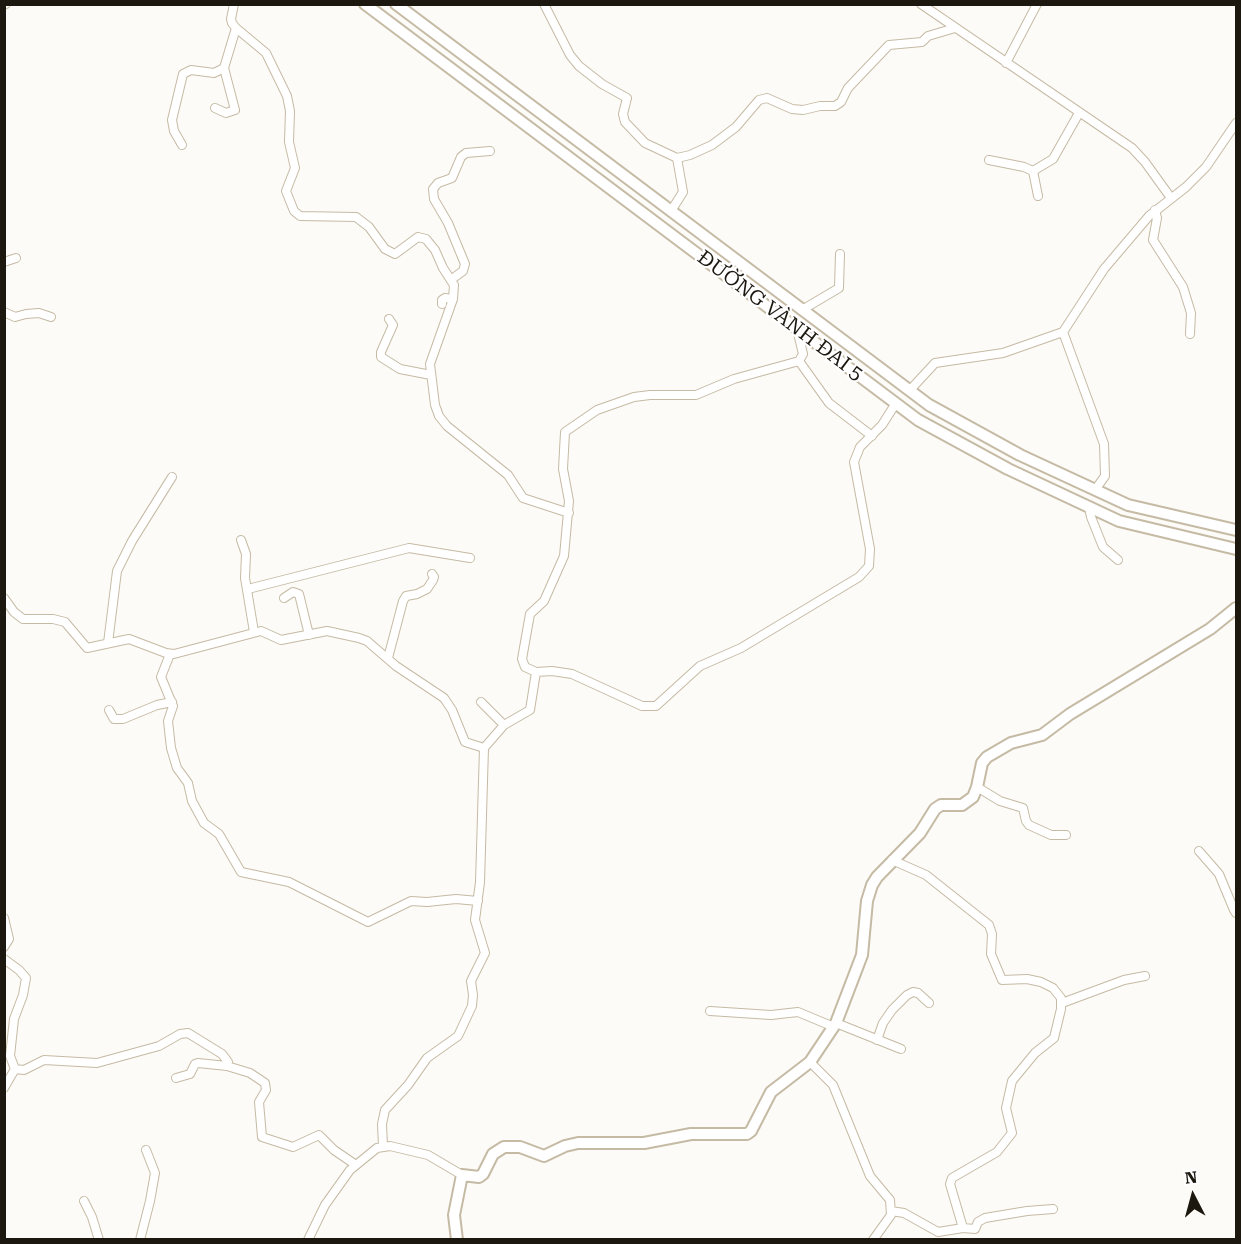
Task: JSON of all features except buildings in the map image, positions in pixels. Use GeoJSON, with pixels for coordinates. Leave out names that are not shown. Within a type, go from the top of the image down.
{"type":"FeatureCollection","features":[{"type":"Feature","properties":{"kind":"main road","name":"ĐƯỜNG VÀNH ĐAI 5"},"geometry":{"type":"LineString","coordinates":[[365,4],[918,420],[1008,469],[1119,521],[1236,549]]}},
{"type":"Feature","properties":{"kind":"main road","name":"ĐƯỜNG VÀNH ĐAI 5"},"geometry":{"type":"LineString","coordinates":[[396,4],[929,405],[1020,455],[1128,505],[1236,530]]}},
{"type":"Feature","properties":{"kind":"main road"},"geometry":{"type":"LineString","coordinates":[[457,1238],[454,1219],[462,1175],[479,1177],[483,1174],[493,1154],[504,1147],[519,1147],[544,1156],[565,1146],[578,1143],[644,1143],[691,1134],[747,1134],[751,1131],[771,1092],[810,1062],[835,1025],[862,955],[869,892],[877,877],[920,833],[938,807],[962,805],[973,797],[982,763],[987,756],[1011,743],[1042,735],[1070,714],[1210,629],[1236,608]]}},
{"type":"Feature","properties":{"kind":"street"},"geometry":{"type":"LineString","coordinates":[[234,4],[231,19],[236,28],[266,53],[287,96],[290,111],[289,142],[295,168],[286,191],[294,212],[300,216],[356,217],[372,231],[385,249],[395,254],[413,239],[422,237],[435,250],[454,285],[453,299],[431,358],[431,375],[437,411],[447,426],[508,475],[522,498],[569,513]]}},
{"type":"Feature","properties":{"kind":"street"},"geometry":{"type":"LineString","coordinates":[[544,4],[570,56],[602,84],[627,99],[623,114],[625,122],[645,143],[677,158],[712,145],[736,127],[759,100],[767,98],[802,110],[820,106],[835,106],[841,102],[848,88],[890,45],[922,42],[928,36],[955,28]]}},
{"type":"Feature","properties":{"kind":"street"},"geometry":{"type":"LineString","coordinates":[[921,4],[1139,154],[1171,198]]}},
{"type":"Feature","properties":{"kind":"street"},"geometry":{"type":"LineString","coordinates":[[1006,63],[1037,4]]}},
{"type":"Feature","properties":{"kind":"street"},"geometry":{"type":"LineString","coordinates":[[215,108],[226,113],[235,110],[224,68],[236,28]]}},
{"type":"Feature","properties":{"kind":"street"},"geometry":{"type":"LineString","coordinates":[[182,145],[174,130],[172,120],[183,74],[191,70],[214,73],[224,68]]}},
{"type":"Feature","properties":{"kind":"street"},"geometry":{"type":"LineString","coordinates":[[1034,171],[1053,159],[1079,113]]}},
{"type":"Feature","properties":{"kind":"street"},"geometry":{"type":"LineString","coordinates":[[910,390],[935,363],[996,355],[1063,332],[1099,275],[1155,210],[1186,187],[1206,168],[1236,123]]}},
{"type":"Feature","properties":{"kind":"street"},"geometry":{"type":"LineString","coordinates":[[452,279],[464,271],[465,264],[448,223],[434,199],[433,189],[438,183],[452,178],[461,157],[466,153],[490,151]]}},
{"type":"Feature","properties":{"kind":"street"},"geometry":{"type":"LineString","coordinates":[[671,211],[683,192],[677,158]]}},
{"type":"Feature","properties":{"kind":"street"},"geometry":{"type":"LineString","coordinates":[[989,160],[1034,171],[1038,196]]}},
{"type":"Feature","properties":{"kind":"street"},"geometry":{"type":"LineString","coordinates":[[1155,210],[1157,218],[1153,240],[1183,287],[1191,313],[1190,334]]}},
{"type":"Feature","properties":{"kind":"street"},"geometry":{"type":"LineString","coordinates":[[802,310],[839,288],[840,254]]}},
{"type":"Feature","properties":{"kind":"street"},"geometry":{"type":"LineString","coordinates":[[4,261],[16,258]]}},
{"type":"Feature","properties":{"kind":"street"},"geometry":{"type":"LineString","coordinates":[[442,304],[445,298],[453,299]]}},
{"type":"Feature","properties":{"kind":"street"},"geometry":{"type":"LineString","coordinates":[[4,312],[15,317],[33,314],[51,317]]}},
{"type":"Feature","properties":{"kind":"street"},"geometry":{"type":"LineString","coordinates":[[389,319],[393,325],[381,357],[400,369],[431,375]]}},
{"type":"Feature","properties":{"kind":"street"},"geometry":{"type":"LineString","coordinates":[[796,328],[803,354],[799,361],[734,379],[696,395],[642,395],[593,413],[567,431],[564,435],[563,469],[569,513],[562,561],[544,601],[530,614],[522,663],[525,667],[536,672],[552,671],[572,674],[642,706],[656,706],[662,703],[700,666],[741,648],[859,577],[869,566],[870,549],[854,462],[860,447],[882,425],[896,403]]}},
{"type":"Feature","properties":{"kind":"street"},"geometry":{"type":"LineString","coordinates":[[1063,332],[1104,444],[1105,477],[1095,489]]}},
{"type":"Feature","properties":{"kind":"street"},"geometry":{"type":"LineString","coordinates":[[799,361],[829,403],[872,436]]}},
{"type":"Feature","properties":{"kind":"street"},"geometry":{"type":"LineString","coordinates":[[108,643],[117,571],[132,541],[172,477]]}},
{"type":"Feature","properties":{"kind":"street"},"geometry":{"type":"LineString","coordinates":[[1089,507],[1103,547],[1118,560]]}},
{"type":"Feature","properties":{"kind":"street"},"geometry":{"type":"LineString","coordinates":[[241,540],[246,554],[245,578],[254,632]]}},
{"type":"Feature","properties":{"kind":"street"},"geometry":{"type":"LineString","coordinates":[[248,589],[409,548],[470,558]]}},
{"type":"Feature","properties":{"kind":"street"},"geometry":{"type":"LineString","coordinates":[[388,658],[403,601],[406,596],[428,589],[434,577],[432,574]]}},
{"type":"Feature","properties":{"kind":"street"},"geometry":{"type":"LineString","coordinates":[[284,598],[293,592],[299,594],[309,635]]}},
{"type":"Feature","properties":{"kind":"street"},"geometry":{"type":"LineString","coordinates":[[4,598],[14,612],[23,619],[53,619],[65,622],[87,648],[129,639],[170,654],[254,632],[266,632],[281,640],[327,631],[359,638],[367,641],[400,669],[444,698],[452,710],[465,742],[484,748]]}},
{"type":"Feature","properties":{"kind":"street"},"geometry":{"type":"LineString","coordinates":[[170,654],[161,676],[172,702],[168,721],[171,748],[177,768],[188,783],[192,801],[204,823],[219,834],[241,872],[290,882],[368,922],[411,901],[456,899],[478,902]]}},
{"type":"Feature","properties":{"kind":"street"},"geometry":{"type":"LineString","coordinates":[[383,1146],[382,1124],[385,1110],[408,1085],[427,1058],[458,1036],[472,1006],[471,981],[485,953],[476,926],[484,748],[504,725],[530,710],[536,672]]}},
{"type":"Feature","properties":{"kind":"street"},"geometry":{"type":"LineString","coordinates":[[109,710],[114,719],[123,719],[157,705],[172,702]]}},
{"type":"Feature","properties":{"kind":"street"},"geometry":{"type":"LineString","coordinates":[[481,702],[504,725]]}},
{"type":"Feature","properties":{"kind":"street"},"geometry":{"type":"LineString","coordinates":[[977,788],[999,801],[1023,808],[1029,825],[1051,835],[1066,835]]}},
{"type":"Feature","properties":{"kind":"street"},"geometry":{"type":"LineString","coordinates":[[1199,851],[1219,874],[1236,913]]}},
{"type":"Feature","properties":{"kind":"street"},"geometry":{"type":"LineString","coordinates":[[892,860],[926,875],[989,925],[992,934],[991,954],[1002,980],[1027,979],[1041,982],[1053,988],[1062,1003],[1054,1038],[1035,1053],[1012,1081],[1006,1108],[1012,1133],[997,1152],[952,1178],[950,1184],[963,1228]]}},
{"type":"Feature","properties":{"kind":"street"},"geometry":{"type":"LineString","coordinates":[[4,918],[9,939],[5,947]]}},
{"type":"Feature","properties":{"kind":"street"},"geometry":{"type":"LineString","coordinates":[[4,959],[26,978],[23,995],[14,1019],[10,1056],[15,1069]]}},
{"type":"Feature","properties":{"kind":"street"},"geometry":{"type":"LineString","coordinates":[[1062,1003],[1124,980],[1145,976]]}},
{"type":"Feature","properties":{"kind":"street"},"geometry":{"type":"LineString","coordinates":[[877,1040],[883,1023],[907,995],[913,992],[918,993],[929,1004]]}},
{"type":"Feature","properties":{"kind":"street"},"geometry":{"type":"LineString","coordinates":[[710,1011],[771,1015],[798,1012],[901,1049]]}},
{"type":"Feature","properties":{"kind":"street"},"geometry":{"type":"LineString","coordinates":[[15,1069],[24,1070],[44,1060],[97,1063],[159,1046],[184,1033],[192,1035],[222,1054],[228,1062],[227,1066]]}},
{"type":"Feature","properties":{"kind":"street"},"geometry":{"type":"LineString","coordinates":[[810,1062],[833,1085],[870,1176],[888,1197],[891,1211],[889,1218],[873,1239]]}},
{"type":"Feature","properties":{"kind":"street"},"geometry":{"type":"LineString","coordinates":[[176,1078],[190,1074],[195,1064],[198,1063],[227,1066],[250,1073],[266,1083],[266,1090],[259,1102],[262,1137],[293,1147],[319,1135],[334,1150],[356,1165]]}},
{"type":"Feature","properties":{"kind":"street"},"geometry":{"type":"LineString","coordinates":[[4,1088],[15,1069]]}},
{"type":"Feature","properties":{"kind":"street"},"geometry":{"type":"LineString","coordinates":[[308,1239],[329,1200],[356,1165],[383,1146],[428,1155],[462,1175]]}},
{"type":"Feature","properties":{"kind":"street"},"geometry":{"type":"LineString","coordinates":[[140,1239],[155,1173],[146,1150]]}},
{"type":"Feature","properties":{"kind":"street"},"geometry":{"type":"LineString","coordinates":[[84,1201],[99,1239]]}},
{"type":"Feature","properties":{"kind":"street"},"geometry":{"type":"LineString","coordinates":[[891,1211],[904,1213],[939,1232],[963,1228],[975,1229],[978,1222],[985,1218],[1053,1209]]}}]}
